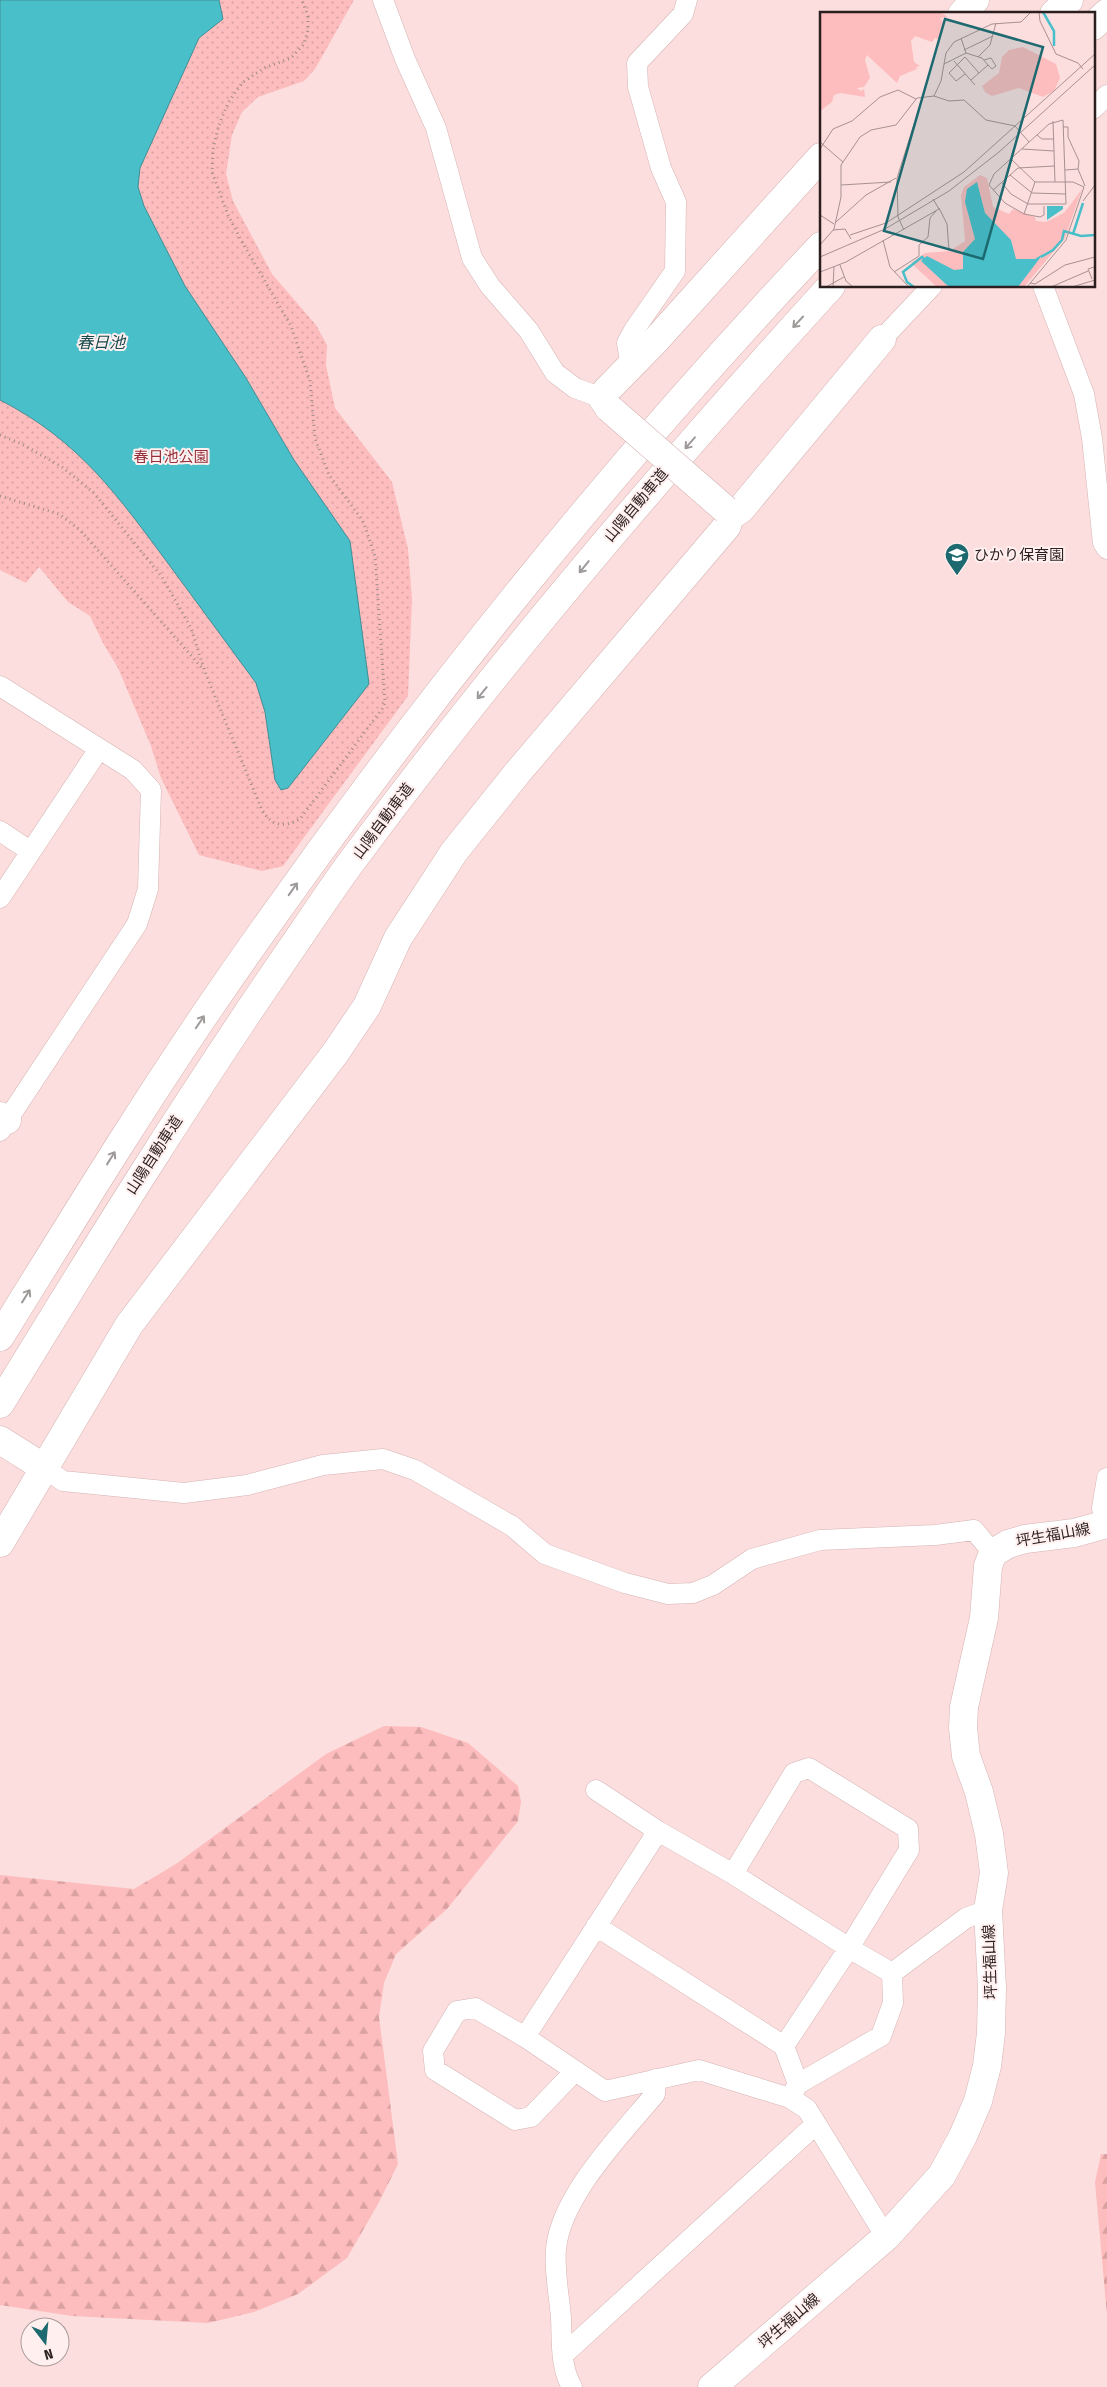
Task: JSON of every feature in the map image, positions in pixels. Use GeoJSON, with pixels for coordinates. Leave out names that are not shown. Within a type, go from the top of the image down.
{"type":"FeatureCollection","features":[{"type":"Feature","properties":{"kind":"main road"},"geometry":{"type":"LineString","coordinates":[[964,12],[976,0]]}},
{"type":"Feature","properties":{"kind":"main road"},"geometry":{"type":"LineString","coordinates":[[1056,12],[1069,0]]}},
{"type":"Feature","properties":{"kind":"main road"},"geometry":{"type":"LineString","coordinates":[[1094,25],[1107,13]]}},
{"type":"Feature","properties":{"kind":"main road"},"geometry":{"type":"LineString","coordinates":[[0,1543],[43,1467],[129,1325],[336,1052],[367,1006],[398,938],[454,852],[518,772],[727,526],[727,514],[606,403],[634,363],[820,157]]}},
{"type":"Feature","properties":{"kind":"main road"},"geometry":{"type":"LineString","coordinates":[[0,1337],[122,1139],[214,1001],[327,841],[431,700],[617,474],[820,247]]}},
{"type":"Feature","properties":{"kind":"main road","name":"山陽自動車道"},"geometry":{"type":"LineString","coordinates":[[0,1404],[152,1157],[243,1019],[354,859],[459,721],[643,495],[829,288]]}},
{"type":"Feature","properties":{"kind":"main road"},"geometry":{"type":"LineString","coordinates":[[727,514],[741,509],[882,339]]}},
{"type":"Feature","properties":{"kind":"main road"},"geometry":{"type":"LineString","coordinates":[[0,1440],[43,1467]]}},
{"type":"Feature","properties":{"kind":"main road","name":"坪生福山線"},"geometry":{"type":"LineString","coordinates":[[712,2387],[886,2236],[942,2174],[978,2101],[991,2033],[992,1988],[988,1910],[994,1874],[988,1834],[978,1792],[966,1756],[963,1728],[964,1707],[984,1618],[988,1566],[993,1553],[1008,1544],[1025,1539],[1074,1533],[1106,1525]]}},
{"type":"Feature","properties":{"kind":"street"},"geometry":{"type":"LineString","coordinates":[[383,0],[405,59],[436,128],[472,258],[490,286],[529,331],[555,372],[575,388],[606,403]]}},
{"type":"Feature","properties":{"kind":"street"},"geometry":{"type":"LineString","coordinates":[[634,363],[627,343],[675,271],[676,202],[662,168],[638,87],[637,63],[683,14],[687,0]]}},
{"type":"Feature","properties":{"kind":"street"},"geometry":{"type":"LineString","coordinates":[[1094,108],[1107,95]]}},
{"type":"Feature","properties":{"kind":"street"},"geometry":{"type":"LineString","coordinates":[[882,339],[930,288]]}},
{"type":"Feature","properties":{"kind":"street"},"geometry":{"type":"LineString","coordinates":[[1044,288],[1084,394],[1092,438],[1103,543],[1107,549]]}},
{"type":"Feature","properties":{"kind":"street"},"geometry":{"type":"LineString","coordinates":[[0,686],[133,770],[150,790],[148,889],[137,924],[76,1018],[2,1123]]}},
{"type":"Feature","properties":{"kind":"street"},"geometry":{"type":"LineString","coordinates":[[0,898],[99,749]]}},
{"type":"Feature","properties":{"kind":"street"},"geometry":{"type":"LineString","coordinates":[[0,831],[30,851]]}},
{"type":"Feature","properties":{"kind":"street"},"geometry":{"type":"LineString","coordinates":[[43,1467],[64,1481],[184,1493],[247,1485],[323,1465],[383,1459],[415,1470],[504,1521],[545,1554],[625,1583],[668,1594],[693,1593],[713,1585],[752,1559],[820,1540],[935,1535],[974,1530],[993,1553]]}},
{"type":"Feature","properties":{"kind":"street"},"geometry":{"type":"LineString","coordinates":[[1106,1525],[1102,1508],[1107,1478]]}},
{"type":"Feature","properties":{"kind":"street"},"geometry":{"type":"LineString","coordinates":[[733,1874],[794,1773],[810,1768],[908,1829],[909,1850],[849,1948],[784,2046]]}},
{"type":"Feature","properties":{"kind":"street"},"geometry":{"type":"LineString","coordinates":[[596,1790],[658,1831],[733,1874],[849,1948],[892,1973]]}},
{"type":"Feature","properties":{"kind":"street"},"geometry":{"type":"LineString","coordinates":[[525,2037],[658,1831]]}},
{"type":"Feature","properties":{"kind":"street"},"geometry":{"type":"LineString","coordinates":[[892,1973],[966,1918],[988,1910]]}},
{"type":"Feature","properties":{"kind":"street"},"geometry":{"type":"LineString","coordinates":[[596,1926],[784,2046],[794,2091],[886,2236]]}},
{"type":"Feature","properties":{"kind":"street"},"geometry":{"type":"LineString","coordinates":[[575,2071],[531,2118],[515,2120],[435,2070],[433,2051],[457,2011],[475,2008],[525,2037],[575,2071],[605,2092],[655,2078],[700,2070],[794,2091],[881,2036],[893,2003],[892,1973]]}},
{"type":"Feature","properties":{"kind":"street"},"geometry":{"type":"LineString","coordinates":[[572,2387],[566,2378],[563,2355],[556,2248],[567,2209],[598,2162],[655,2094],[655,2078]]}},
{"type":"Feature","properties":{"kind":"street"},"geometry":{"type":"LineString","coordinates":[[563,2355],[816,2124]]}},
{"type":"Feature","properties":{"kind":"path"},"geometry":{"type":"LineString","coordinates":[[0,436],[22,444],[54,463],[94,493],[162,577],[191,628],[206,672],[262,810],[268,820],[278,825],[290,824],[300,819],[382,709],[385,702],[375,556],[363,521],[329,475],[315,438],[310,382],[291,326],[241,240],[225,207],[212,172],[213,149],[219,125],[228,103],[242,83],[264,68],[291,58],[304,44],[308,30],[308,16],[302,0]]}},
{"type":"Feature","properties":{"kind":"path"},"geometry":{"type":"LineString","coordinates":[[0,496],[59,514],[80,530],[206,672]]}},
{"type":"Feature","properties":{"kind":"green space","name":"春日池公園"},"geometry":{"type":"Polygon","coordinates":[[[0,0],[354,0],[315,69],[304,81],[258,97],[242,112],[232,135],[226,174],[233,201],[272,274],[316,325],[327,345],[326,365],[335,408],[392,482],[408,549],[412,599],[408,696],[283,866],[262,871],[199,855],[161,778],[151,746],[118,668],[90,616],[68,602],[39,567],[26,583],[0,570],[0,0]]]}},
{"type":"Feature","properties":{"kind":"green space"},"geometry":{"type":"Polygon","coordinates":[[[384,1726],[421,1727],[468,1743],[518,1786],[521,1802],[518,1821],[447,1909],[396,1954],[384,1983],[379,2017],[398,2164],[347,2258],[298,2294],[254,2312],[208,2323],[72,2316],[0,2305],[0,1875],[134,1889],[176,1864],[326,1754],[384,1726]]]}},
{"type":"Feature","properties":{"kind":"green space"},"geometry":{"type":"Polygon","coordinates":[[[1101,2154],[1107,2154],[1107,2315],[1095,2182],[1101,2154]]]}},
{"type":"Feature","properties":{"kind":"water","name":"春日池"},"geometry":{"type":"Polygon","coordinates":[[[0,0],[219,0],[223,19],[199,38],[140,168],[138,187],[144,206],[185,286],[246,378],[294,460],[350,541],[369,684],[288,788],[281,790],[275,780],[265,712],[256,683],[151,540],[96,472],[75,452],[53,433],[0,400],[0,0]]]}},
{"type":"Feature","properties":{"kind":"place","name":"ひかり保育園"},"geometry":{"type":"Point","coordinates":[957,576]}}]}
